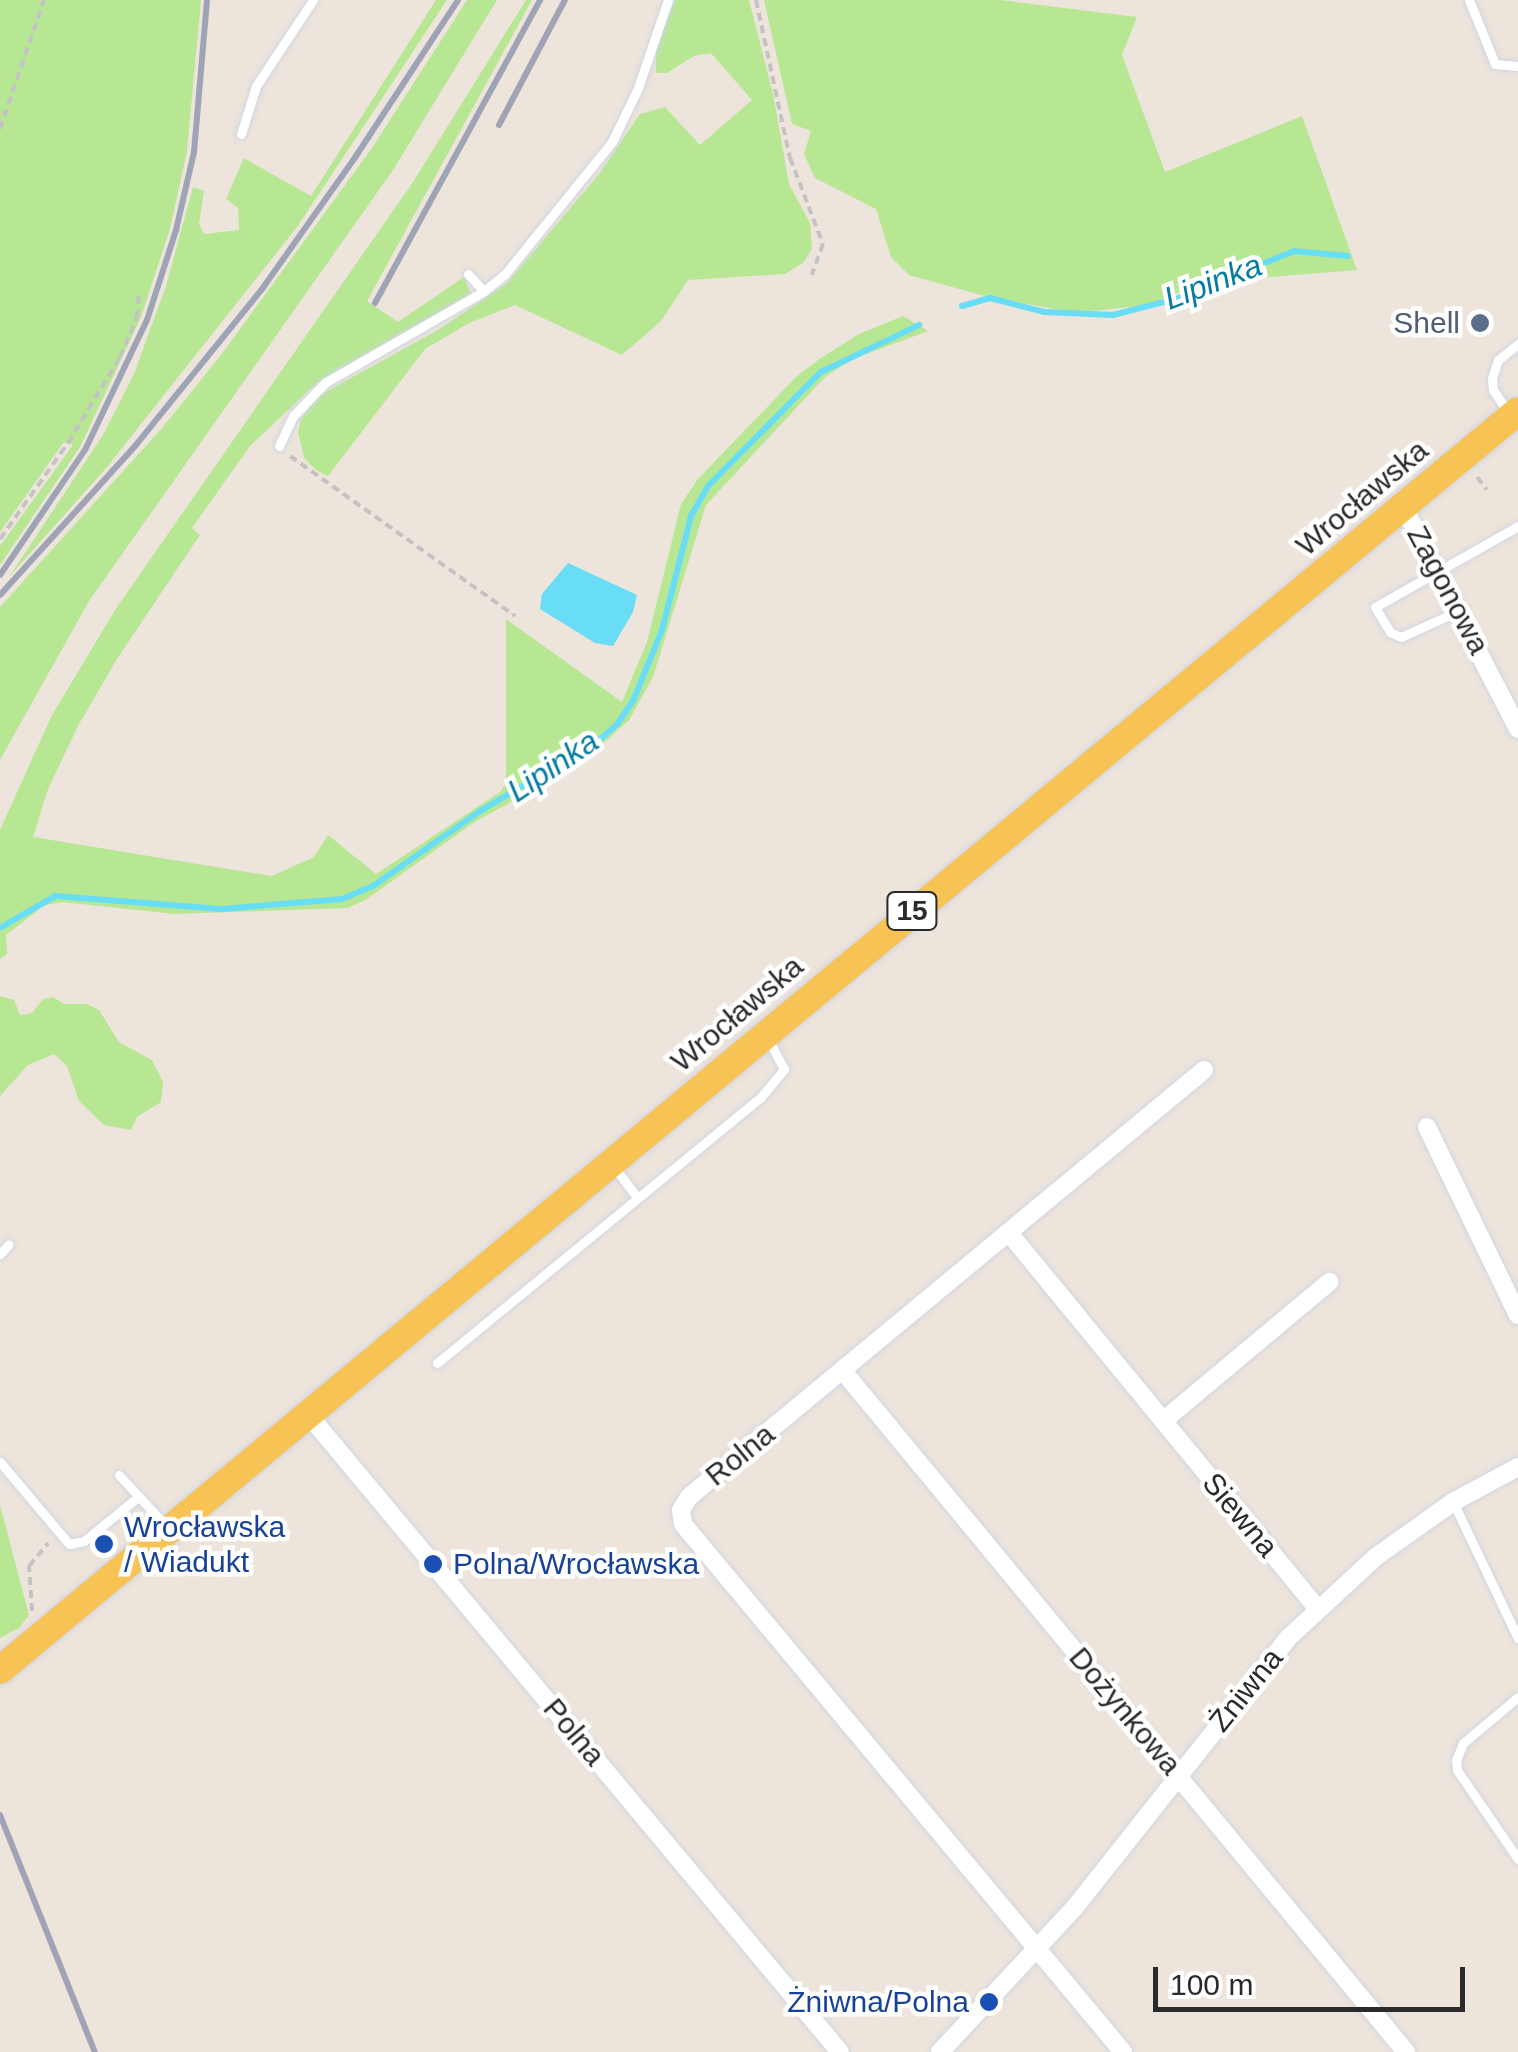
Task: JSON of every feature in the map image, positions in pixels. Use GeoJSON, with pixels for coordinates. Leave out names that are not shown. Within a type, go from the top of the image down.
{"type":"FeatureCollection","features":[{"type":"Feature","properties":{"kind":"main road","name":"Wrocławska"},"geometry":{"type":"LineString","coordinates":[[0,1670],[1514,414]]}},
{"type":"Feature","properties":{"kind":"street","name":"Zagonowa"},"geometry":{"type":"LineString","coordinates":[[1402,506],[1438,568],[1518,729]]}},
{"type":"Feature","properties":{"kind":"street","name":"Rolna"},"geometry":{"type":"LineString","coordinates":[[1123,2052],[684,1524],[681,1510],[689,1496],[1204,1070]]}},
{"type":"Feature","properties":{"kind":"street"},"geometry":{"type":"LineString","coordinates":[[1426,1127],[1518,1315]]}},
{"type":"Feature","properties":{"kind":"street","name":"Siewna"},"geometry":{"type":"LineString","coordinates":[[1009,1233],[1318,1609]]}},
{"type":"Feature","properties":{"kind":"street"},"geometry":{"type":"LineString","coordinates":[[1163,1421],[1329,1282]]}},
{"type":"Feature","properties":{"kind":"street","name":"Dożynkowa"},"geometry":{"type":"LineString","coordinates":[[843,1371],[1406,2052]]}},
{"type":"Feature","properties":{"kind":"street","name":"Polna"},"geometry":{"type":"LineString","coordinates":[[308,1413],[840,2052]]}},
{"type":"Feature","properties":{"kind":"street","name":"Żniwna"},"geometry":{"type":"LineString","coordinates":[[940,2052],[1038,1950],[1288,1638],[1377,1556],[1452,1502],[1518,1468]]}},
{"type":"Feature","properties":{"kind":"lane"},"geometry":{"type":"LineString","coordinates":[[241,134],[256,86],[313,0]]}},
{"type":"Feature","properties":{"kind":"lane"},"geometry":{"type":"LineString","coordinates":[[279,446],[293,416],[326,382],[427,328],[505,274],[612,142],[627,116],[668,0]]}},
{"type":"Feature","properties":{"kind":"lane"},"geometry":{"type":"LineString","coordinates":[[1469,0],[1495,64],[1518,66]]}},
{"type":"Feature","properties":{"kind":"lane"},"geometry":{"type":"LineString","coordinates":[[468,274],[484,291]]}},
{"type":"Feature","properties":{"kind":"lane"},"geometry":{"type":"LineString","coordinates":[[1514,414],[1494,390],[1492,378],[1498,360],[1518,344]]}},
{"type":"Feature","properties":{"kind":"lane"},"geometry":{"type":"LineString","coordinates":[[1460,611],[1401,637],[1390,632],[1375,606],[1518,526]]}},
{"type":"Feature","properties":{"kind":"lane"},"geometry":{"type":"LineString","coordinates":[[436,1363],[760,1098],[784,1069],[765,1034]]}},
{"type":"Feature","properties":{"kind":"lane"},"geometry":{"type":"LineString","coordinates":[[610,1162],[636,1196]]}},
{"type":"Feature","properties":{"kind":"lane"},"geometry":{"type":"LineString","coordinates":[[0,1254],[9,1244]]}},
{"type":"Feature","properties":{"kind":"lane"},"geometry":{"type":"LineString","coordinates":[[0,1462],[58,1534],[77,1545],[138,1497]]}},
{"type":"Feature","properties":{"kind":"lane"},"geometry":{"type":"LineString","coordinates":[[119,1475],[169,1528]]}},
{"type":"Feature","properties":{"kind":"lane"},"geometry":{"type":"LineString","coordinates":[[1452,1502],[1518,1638]]}},
{"type":"Feature","properties":{"kind":"lane"},"geometry":{"type":"LineString","coordinates":[[1518,1697],[1463,1743],[1456,1760],[1457,1770],[1518,1859]]}},
{"type":"Feature","properties":{"kind":"path"},"geometry":{"type":"LineString","coordinates":[[0,128],[44,0]]}},
{"type":"Feature","properties":{"kind":"path"},"geometry":{"type":"LineString","coordinates":[[756,0],[790,158],[823,244],[812,275]]}},
{"type":"Feature","properties":{"kind":"path"},"geometry":{"type":"LineString","coordinates":[[0,539],[68,442],[120,357],[137,317],[139,296]]}},
{"type":"Feature","properties":{"kind":"path"},"geometry":{"type":"LineString","coordinates":[[279,446],[310,474],[515,616]]}},
{"type":"Feature","properties":{"kind":"path"},"geometry":{"type":"LineString","coordinates":[[44,1632],[31,1608],[29,1566],[58,1534]]}},
{"type":"Feature","properties":{"kind":"green space"},"geometry":{"type":"Polygon","coordinates":[[[0,0],[201,0],[187,151],[170,229],[141,317],[80,447],[0,565],[0,546],[73,445],[64,442],[0,532],[0,0]]]}},
{"type":"Feature","properties":{"kind":"green space"},"geometry":{"type":"Polygon","coordinates":[[[436,0],[447,0],[297,227],[107,467],[9,577],[103,435],[134,374],[166,286],[193,187],[204,191],[199,224],[204,234],[239,230],[238,208],[226,199],[244,158],[311,196],[436,0]]]}},
{"type":"Feature","properties":{"kind":"green space"},"geometry":{"type":"Polygon","coordinates":[[[467,0],[497,0],[393,170],[89,601],[0,760],[0,607],[163,427],[221,355],[372,148],[467,0]]]}},
{"type":"Feature","properties":{"kind":"green space"},"geometry":{"type":"Polygon","coordinates":[[[526,0],[532,0],[367,301],[398,322],[464,277],[471,293],[409,333],[317,383],[250,446],[192,528],[200,535],[117,659],[79,724],[48,789],[33,837],[272,876],[314,857],[328,835],[376,874],[500,792],[506,783],[506,619],[622,702],[647,642],[681,504],[698,479],[796,377],[821,358],[859,334],[903,316],[928,331],[853,359],[825,377],[706,505],[653,677],[629,720],[582,763],[476,821],[367,899],[348,908],[174,914],[63,902],[45,905],[6,935],[7,954],[0,959],[0,830],[52,715],[115,610],[413,182],[526,0]]]}},
{"type":"Feature","properties":{"kind":"green space"},"geometry":{"type":"Polygon","coordinates":[[[675,0],[749,0],[773,94],[789,184],[810,223],[812,249],[803,263],[785,274],[688,280],[661,321],[622,355],[515,305],[469,323],[425,349],[328,476],[316,470],[304,458],[298,432],[301,419],[318,396],[438,330],[507,283],[599,174],[640,114],[665,107],[700,145],[752,100],[711,53],[694,56],[667,73],[656,73],[656,46],[675,0]]]}},
{"type":"Feature","properties":{"kind":"green space"},"geometry":{"type":"Polygon","coordinates":[[[764,0],[1000,0],[1137,17],[1122,55],[1165,172],[1302,116],[1357,270],[1256,278],[1236,270],[1147,305],[1075,313],[981,295],[909,275],[891,257],[876,209],[815,178],[804,154],[811,131],[792,124],[764,0]]]}},
{"type":"Feature","properties":{"kind":"green space"},"geometry":{"type":"Polygon","coordinates":[[[0,996],[14,1000],[20,1015],[32,1013],[43,999],[53,997],[64,1004],[87,1004],[99,1010],[119,1042],[152,1060],[163,1082],[161,1102],[137,1117],[131,1130],[104,1125],[79,1101],[67,1066],[54,1054],[28,1065],[0,1096],[0,996]]]}},
{"type":"Feature","properties":{"kind":"green space"},"geometry":{"type":"Polygon","coordinates":[[[0,1505],[29,1615],[19,1628],[0,1638],[0,1505]]]}},
{"type":"Feature","properties":{"kind":"water"},"geometry":{"type":"Polygon","coordinates":[[[568,563],[637,595],[633,612],[613,646],[595,643],[540,609],[542,594],[568,563]]]}},
{"type":"Feature","properties":{"kind":"waterway","name":"Lipinka"},"geometry":{"type":"LineString","coordinates":[[962,306],[990,298],[1044,312],[1113,315],[1176,299],[1294,251],[1348,256]]}},
{"type":"Feature","properties":{"kind":"waterway","name":"Lipinka"},"geometry":{"type":"LineString","coordinates":[[0,928],[55,896],[221,909],[342,899],[373,886],[480,811],[596,743],[618,723],[634,699],[662,630],[691,516],[708,486],[821,372],[919,325]]}},
{"type":"Feature","properties":{"kind":"railway"},"geometry":{"type":"LineString","coordinates":[[0,575],[85,450],[147,320],[176,230],[194,152],[207,0]]}},
{"type":"Feature","properties":{"kind":"railway"},"geometry":{"type":"LineString","coordinates":[[0,595],[135,446],[262,289],[356,156],[458,0]]}},
{"type":"Feature","properties":{"kind":"railway"},"geometry":{"type":"LineString","coordinates":[[375,303],[540,0]]}},
{"type":"Feature","properties":{"kind":"railway"},"geometry":{"type":"LineString","coordinates":[[499,125],[565,0]]}},
{"type":"Feature","properties":{"kind":"railway"},"geometry":{"type":"LineString","coordinates":[[0,1815],[95,2052]]}},
{"type":"Feature","properties":{"kind":"place","name":"Shell"},"geometry":{"type":"Point","coordinates":[1480,323]}},
{"type":"Feature","properties":{"kind":"place","name":"Wrocławska / Wiadukt"},"geometry":{"type":"Point","coordinates":[104,1544]}},
{"type":"Feature","properties":{"kind":"place","name":"Polna/Wrocławska"},"geometry":{"type":"Point","coordinates":[433,1564]}},
{"type":"Feature","properties":{"kind":"place","name":"Żniwna/Polna"},"geometry":{"type":"Point","coordinates":[989,2002]}}]}
